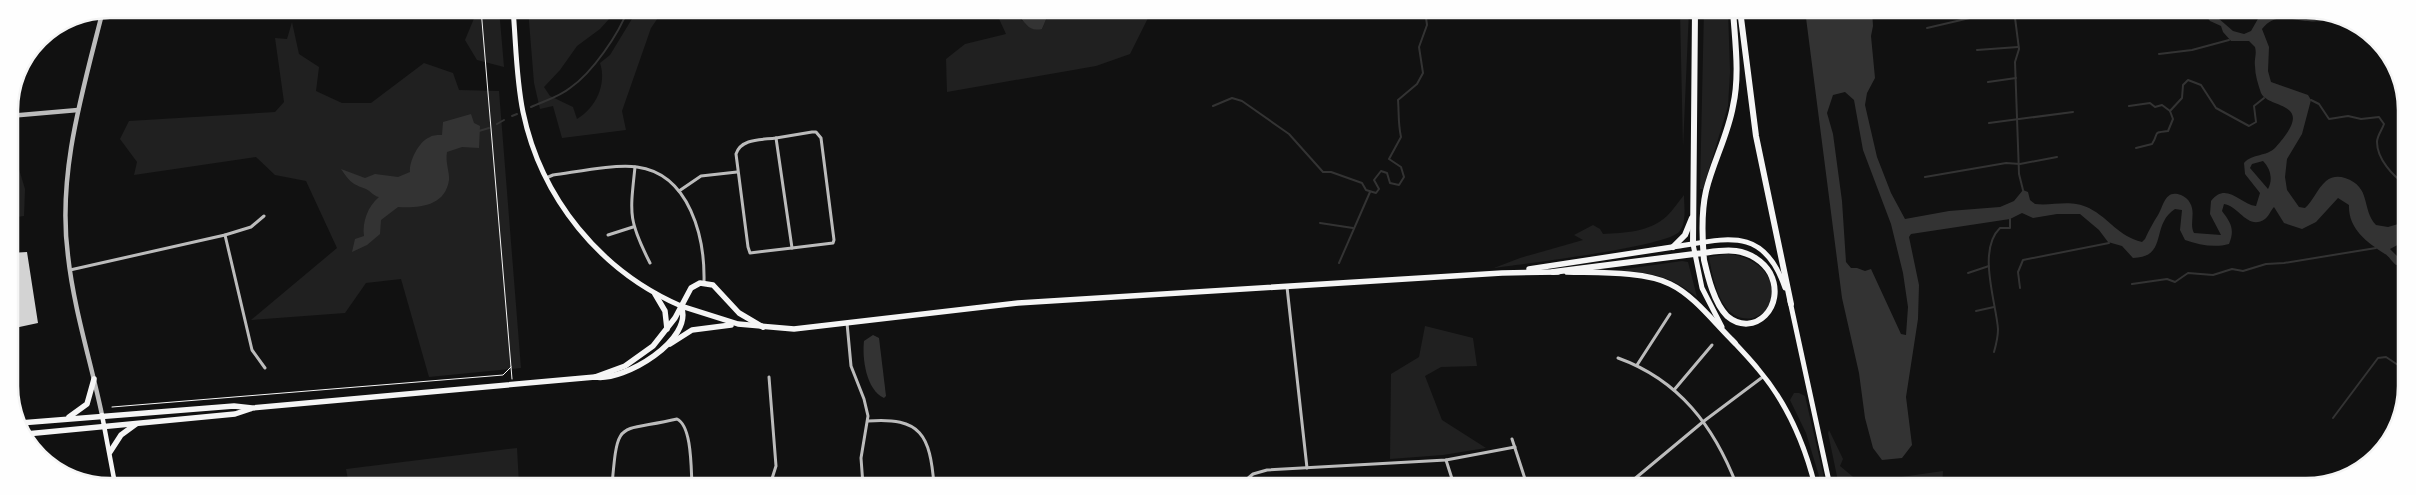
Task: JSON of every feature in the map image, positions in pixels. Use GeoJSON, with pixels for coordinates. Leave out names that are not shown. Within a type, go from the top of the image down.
{"type":"FeatureCollection","features":[{"type":"Feature","properties":{"kind":"highway"},"geometry":{"type":"LineString","coordinates":[[1693,244],[1695,18]]}},
{"type":"Feature","properties":{"kind":"highway"},"geometry":{"type":"LineString","coordinates":[[1553,272],[1694,254],[1704,253],[1736,251],[1751,256],[1760,262],[1770,274],[1775,288],[1775,302],[1767,314],[1750,322],[1736,321],[1728,316],[1714,291],[1704,253],[1705,198],[1735,98],[1736,66],[1733,18]]}},
{"type":"Feature","properties":{"kind":"highway"},"geometry":{"type":"LineString","coordinates":[[1741,18],[1756,136],[1791,304]]}},
{"type":"Feature","properties":{"kind":"highway"},"geometry":{"type":"LineString","coordinates":[[1502,273],[1673,247],[1685,235],[1693,215]]}},
{"type":"Feature","properties":{"kind":"highway"},"geometry":{"type":"LineString","coordinates":[[680,306],[738,324],[764,328],[804,328],[990,305],[1502,273],[1553,272],[1643,276],[1663,281],[1682,291],[1735,343]]}},
{"type":"Feature","properties":{"kind":"highway"},"geometry":{"type":"LineString","coordinates":[[25,422],[234,406],[252,408],[595,377],[625,366],[640,357],[667,330],[692,288],[704,282],[713,285],[739,313],[764,328]]}},
{"type":"Feature","properties":{"kind":"highway"},"geometry":{"type":"LineString","coordinates":[[655,294],[665,311],[667,330]]}},
{"type":"Feature","properties":{"kind":"highway"},"geometry":{"type":"LineString","coordinates":[[660,351],[681,323],[684,314],[680,306]]}},
{"type":"Feature","properties":{"kind":"highway"},"geometry":{"type":"LineString","coordinates":[[595,377],[604,379],[632,370],[692,330],[707,326],[738,324]]}},
{"type":"Feature","properties":{"kind":"highway"},"geometry":{"type":"LineString","coordinates":[[67,418],[87,404],[94,379]]}},
{"type":"Feature","properties":{"kind":"highway"},"geometry":{"type":"LineString","coordinates":[[31,433],[235,414],[252,408]]}},
{"type":"Feature","properties":{"kind":"highway"},"geometry":{"type":"LineString","coordinates":[[110,452],[120,434],[137,423]]}},
{"type":"Feature","properties":{"kind":"main road"},"geometry":{"type":"LineString","coordinates":[[514,18],[523,110],[532,146],[546,178],[568,216],[596,248],[628,276],[655,294],[680,306]]}},
{"type":"Feature","properties":{"kind":"main road"},"geometry":{"type":"LineString","coordinates":[[1673,247],[1734,240],[1746,242],[1760,248],[1779,269],[1791,304],[1828,478]]}},
{"type":"Feature","properties":{"kind":"main road"},"geometry":{"type":"LineString","coordinates":[[1693,244],[1700,281],[1707,300],[1718,321],[1764,376],[1786,408],[1798,433],[1812,478]]}},
{"type":"Feature","properties":{"kind":"main road"},"geometry":{"type":"LineString","coordinates":[[102,415],[114,478]]}},
{"type":"Feature","properties":{"kind":"street"},"geometry":{"type":"LineString","coordinates":[[101,18],[78,110],[68,172],[66,226],[70,270],[102,415]]}},
{"type":"Feature","properties":{"kind":"street"},"geometry":{"type":"LineString","coordinates":[[18,115],[78,110]]}},
{"type":"Feature","properties":{"kind":"street"},"geometry":{"type":"LineString","coordinates":[[816,132],[821,138],[833,243],[754,253],[749,251],[736,154],[742,144],[776,138],[816,132]]}},
{"type":"Feature","properties":{"kind":"street"},"geometry":{"type":"LineString","coordinates":[[776,138],[792,248]]}},
{"type":"Feature","properties":{"kind":"street"},"geometry":{"type":"LineString","coordinates":[[635,166],[630,214],[633,227],[650,264]]}},
{"type":"Feature","properties":{"kind":"street"},"geometry":{"type":"LineString","coordinates":[[546,178],[553,175],[635,166],[649,170],[679,191],[690,207],[695,221],[704,282]]}},
{"type":"Feature","properties":{"kind":"street"},"geometry":{"type":"LineString","coordinates":[[679,191],[701,176],[737,172]]}},
{"type":"Feature","properties":{"kind":"street"},"geometry":{"type":"LineString","coordinates":[[70,270],[225,235],[251,227],[264,216]]}},
{"type":"Feature","properties":{"kind":"street"},"geometry":{"type":"LineString","coordinates":[[608,235],[633,227]]}},
{"type":"Feature","properties":{"kind":"street"},"geometry":{"type":"LineString","coordinates":[[225,235],[252,350],[265,368]]}},
{"type":"Feature","properties":{"kind":"street"},"geometry":{"type":"LineString","coordinates":[[1287,287],[1307,468]]}},
{"type":"Feature","properties":{"kind":"street"},"geometry":{"type":"LineString","coordinates":[[1637,365],[1670,314]]}},
{"type":"Feature","properties":{"kind":"street"},"geometry":{"type":"LineString","coordinates":[[847,323],[851,366],[864,398],[868,421],[861,458],[862,478]]}},
{"type":"Feature","properties":{"kind":"street"},"geometry":{"type":"LineString","coordinates":[[1674,390],[1712,345]]}},
{"type":"Feature","properties":{"kind":"street"},"geometry":{"type":"LineString","coordinates":[[1618,358],[1637,365],[1657,376],[1674,390],[1704,421],[1722,450],[1734,478]]}},
{"type":"Feature","properties":{"kind":"street"},"geometry":{"type":"LineString","coordinates":[[1636,478],[1704,421],[1764,376]]}},
{"type":"Feature","properties":{"kind":"street"},"geometry":{"type":"LineString","coordinates":[[769,377],[776,466],[772,478]]}},
{"type":"Feature","properties":{"kind":"street"},"geometry":{"type":"LineString","coordinates":[[677,419],[678,413]]}},
{"type":"Feature","properties":{"kind":"street"},"geometry":{"type":"LineString","coordinates":[[613,478],[616,442],[622,432],[631,427],[677,419],[682,422],[687,430],[691,478]]}},
{"type":"Feature","properties":{"kind":"street"},"geometry":{"type":"LineString","coordinates":[[868,421],[897,421],[906,424],[920,434],[932,456],[934,478]]}},
{"type":"Feature","properties":{"kind":"street"},"geometry":{"type":"LineString","coordinates":[[1512,439],[1525,478]]}},
{"type":"Feature","properties":{"kind":"street"},"geometry":{"type":"LineString","coordinates":[[1251,478],[1260,472],[1446,460],[1515,447]]}},
{"type":"Feature","properties":{"kind":"street"},"geometry":{"type":"LineString","coordinates":[[1446,460],[1452,478]]}},
{"type":"Feature","properties":{"kind":"path"},"geometry":{"type":"LineString","coordinates":[[482,18],[513,385]]}},
{"type":"Feature","properties":{"kind":"path"},"geometry":{"type":"LineString","coordinates":[[112,407],[503,375],[511,367]]}},
{"type":"Feature","properties":{"kind":"shaded area"},"geometry":{"type":"Polygon","coordinates":[[[474,18],[500,18],[504,67],[477,60],[465,40],[474,18]]]}},
{"type":"Feature","properties":{"kind":"shaded area"},"geometry":{"type":"Polygon","coordinates":[[[529,18],[609,18],[600,29],[577,46],[560,70],[544,87],[550,96],[573,107],[577,119],[590,109],[598,95],[602,79],[600,63],[610,55],[633,18],[658,18],[651,28],[622,111],[626,130],[562,138],[553,106],[540,109],[534,83],[529,18]]]}},
{"type":"Feature","properties":{"kind":"shaded area"},"geometry":{"type":"Polygon","coordinates":[[[999,18],[1020,18],[1042,29],[1047,18],[1148,18],[1130,54],[1096,66],[947,92],[946,59],[965,44],[1006,34],[999,18]]]}},
{"type":"Feature","properties":{"kind":"shaded area"},"geometry":{"type":"Polygon","coordinates":[[[1020,18],[1047,18],[1042,29],[1037,30],[1028,26],[1020,18]]]}},
{"type":"Feature","properties":{"kind":"shaded area"},"geometry":{"type":"Polygon","coordinates":[[[1680,18],[1689,18],[1683,147],[1680,18]]]}},
{"type":"Feature","properties":{"kind":"shaded area"},"geometry":{"type":"Polygon","coordinates":[[[1704,18],[1728,18],[1730,72],[1728,106],[1703,189],[1700,189],[1704,18]]]}},
{"type":"Feature","properties":{"kind":"shaded area"},"geometry":{"type":"Polygon","coordinates":[[[1806,18],[1872,18],[1871,36],[1875,78],[1867,93],[1865,105],[1877,157],[1891,193],[1905,219],[1949,211],[2000,207],[2014,201],[2023,190],[2028,192],[2030,200],[2035,204],[2069,203],[2089,208],[2120,232],[2142,242],[2168,196],[2176,194],[2187,199],[2192,207],[2194,233],[2221,235],[2210,214],[2211,201],[2217,195],[2228,193],[2256,206],[2260,193],[2245,174],[2244,163],[2275,148],[2287,133],[2292,122],[2292,114],[2288,109],[2266,98],[2261,93],[2256,73],[2255,47],[2249,41],[2231,41],[2223,32],[2221,26],[2208,18],[2218,18],[2233,31],[2244,34],[2251,31],[2258,18],[2282,18],[2272,21],[2262,29],[2269,47],[2268,71],[2271,82],[2308,95],[2311,100],[2302,134],[2287,159],[2285,177],[2287,190],[2299,207],[2305,208],[2328,179],[2333,177],[2345,178],[2359,187],[2363,193],[2371,219],[2376,225],[2388,227],[2398,224],[2398,245],[2390,249],[2398,257],[2398,265],[2396,265],[2360,234],[2352,221],[2349,205],[2338,198],[2316,222],[2302,229],[2284,223],[2274,207],[2265,219],[2254,222],[2224,204],[2222,211],[2230,223],[2232,234],[2229,244],[2218,246],[2201,245],[2185,240],[2180,230],[2182,210],[2175,209],[2167,216],[2163,223],[2156,246],[2151,252],[2144,256],[2133,258],[2122,246],[2108,242],[2099,230],[2080,214],[2057,214],[2033,218],[2022,213],[2010,219],[1911,234],[1909,237],[1919,285],[1918,319],[1906,397],[1912,445],[1902,458],[1882,460],[1873,448],[1865,418],[1859,373],[1842,298],[1806,18]],[[1845,92],[1833,95],[1827,113],[1833,134],[1842,201],[1846,262],[1851,268],[1865,271],[1871,269],[1901,334],[1906,335],[1908,307],[1903,273],[1891,224],[1863,150],[1854,100],[1845,92]],[[2263,161],[2252,164],[2250,168],[2268,189],[2270,175],[2268,167],[2263,161]]]}},
{"type":"Feature","properties":{"kind":"shaded area"},"geometry":{"type":"Polygon","coordinates":[[[2288,18],[2319,18],[2336,22],[2348,28],[2330,21],[2305,21],[2288,18]]]}},
{"type":"Feature","properties":{"kind":"shaded area"},"geometry":{"type":"Polygon","coordinates":[[[292,22],[299,54],[319,67],[316,91],[342,103],[371,103],[424,63],[453,73],[459,90],[499,91],[521,368],[429,377],[401,279],[366,283],[345,313],[251,320],[337,248],[306,181],[275,175],[256,157],[134,175],[137,162],[120,139],[129,121],[275,112],[284,102],[275,38],[287,39],[292,22]]]}},
{"type":"Feature","properties":{"kind":"shaded area"},"geometry":{"type":"Polygon","coordinates":[[[471,114],[474,123],[480,126],[479,148],[462,147],[447,152],[449,180],[442,196],[430,204],[422,206],[398,207],[381,220],[380,234],[367,245],[352,252],[355,239],[364,236],[364,225],[367,215],[379,197],[357,186],[341,169],[365,178],[375,174],[398,177],[410,172],[411,162],[422,143],[431,136],[442,135],[443,122],[471,114]]]}},
{"type":"Feature","properties":{"kind":"shaded area"},"geometry":{"type":"Polygon","coordinates":[[[18,166],[25,189],[24,216],[18,217],[18,166]]]}},
{"type":"Feature","properties":{"kind":"shaded area"},"geometry":{"type":"Polygon","coordinates":[[[1684,195],[1685,214],[1682,228],[1679,232],[1668,238],[1622,249],[1494,268],[1520,258],[1583,240],[1574,235],[1593,225],[1600,229],[1603,234],[1636,231],[1653,225],[1667,216],[1684,195]]]}},
{"type":"Feature","properties":{"kind":"shaded area"},"geometry":{"type":"Polygon","coordinates":[[[1727,254],[1746,258],[1762,269],[1768,276],[1772,294],[1770,304],[1758,316],[1742,318],[1733,314],[1720,298],[1709,257],[1727,254]]]}},
{"type":"Feature","properties":{"kind":"shaded area"},"geometry":{"type":"Polygon","coordinates":[[[1682,261],[1688,262],[1697,297],[1678,284],[1661,277],[1619,270],[1682,261]]]}},
{"type":"Feature","properties":{"kind":"shaded area"},"geometry":{"type":"Polygon","coordinates":[[[1425,326],[1473,338],[1477,366],[1441,367],[1425,376],[1442,420],[1486,448],[1443,455],[1390,459],[1391,374],[1419,357],[1425,326]]]}},
{"type":"Feature","properties":{"kind":"shaded area"},"geometry":{"type":"Polygon","coordinates":[[[873,335],[879,338],[886,396],[884,398],[873,388],[866,373],[864,341],[873,335]]]}},
{"type":"Feature","properties":{"kind":"shaded area"},"geometry":{"type":"Polygon","coordinates":[[[1794,393],[1805,396],[1824,478],[1820,478],[1806,433],[1790,400],[1794,393]]]}},
{"type":"Feature","properties":{"kind":"shaded area"},"geometry":{"type":"Polygon","coordinates":[[[1829,430],[1843,459],[1840,466],[1854,478],[1837,478],[1829,430]]]}},
{"type":"Feature","properties":{"kind":"shaded area"},"geometry":{"type":"Polygon","coordinates":[[[517,448],[519,478],[348,478],[346,469],[517,448]]]}},
{"type":"Feature","properties":{"kind":"shaded area"},"geometry":{"type":"Polygon","coordinates":[[[1943,471],[1943,478],[1901,477],[1943,471]]]}},
{"type":"Feature","properties":{"kind":"building"},"geometry":{"type":"Polygon","coordinates":[[[27,252],[38,323],[18,327],[18,253],[27,252]]]}},
{"type":"Feature","properties":{"kind":"waterway"},"geometry":{"type":"LineString","coordinates":[[531,107],[566,91],[587,73],[604,52],[624,18]]}},
{"type":"Feature","properties":{"kind":"waterway"},"geometry":{"type":"LineString","coordinates":[[1213,106],[1232,98],[1242,101],[1289,134],[1323,172],[1331,172],[1362,183],[1366,190],[1376,193],[1379,189],[1374,180],[1381,171],[1387,173],[1390,183],[1399,185],[1404,177],[1401,167],[1389,159],[1401,137],[1398,100],[1417,84],[1423,73],[1419,47],[1427,25],[1426,18]]}},
{"type":"Feature","properties":{"kind":"waterway"},"geometry":{"type":"LineString","coordinates":[[1927,28],[1970,18]]}},
{"type":"Feature","properties":{"kind":"waterway"},"geometry":{"type":"LineString","coordinates":[[2015,18],[2019,49],[2015,62],[2019,174],[2023,190]]}},
{"type":"Feature","properties":{"kind":"waterway"},"geometry":{"type":"LineString","coordinates":[[2159,54],[2192,50],[2229,40]]}},
{"type":"Feature","properties":{"kind":"waterway"},"geometry":{"type":"LineString","coordinates":[[1977,50],[2018,47]]}},
{"type":"Feature","properties":{"kind":"waterway"},"geometry":{"type":"LineString","coordinates":[[1988,82],[2016,78]]}},
{"type":"Feature","properties":{"kind":"waterway"},"geometry":{"type":"LineString","coordinates":[[2170,111],[2182,98],[2183,85],[2188,80],[2201,85],[2216,108],[2249,126],[2256,122],[2254,106],[2264,98]]}},
{"type":"Feature","properties":{"kind":"waterway"},"geometry":{"type":"LineString","coordinates":[[2311,100],[2319,104],[2329,119],[2348,116],[2361,119],[2379,117],[2384,124],[2377,140],[2380,155],[2391,172],[2398,178]]}},
{"type":"Feature","properties":{"kind":"waterway"},"geometry":{"type":"LineString","coordinates":[[2129,106],[2150,103],[2155,107],[2162,105],[2170,111],[2173,119],[2168,131],[2158,133],[2152,144],[2136,148]]}},
{"type":"Feature","properties":{"kind":"waterway"},"geometry":{"type":"LineString","coordinates":[[1989,123],[2073,112]]}},
{"type":"Feature","properties":{"kind":"waterway"},"geometry":{"type":"LineString","coordinates":[[512,116],[517,114]]}},
{"type":"Feature","properties":{"kind":"waterway"},"geometry":{"type":"LineString","coordinates":[[497,124],[504,120]]}},
{"type":"Feature","properties":{"kind":"waterway"},"geometry":{"type":"LineString","coordinates":[[479,131],[489,128]]}},
{"type":"Feature","properties":{"kind":"waterway"},"geometry":{"type":"LineString","coordinates":[[1925,177],[2006,163],[2020,164],[2057,157]]}},
{"type":"Feature","properties":{"kind":"waterway"},"geometry":{"type":"LineString","coordinates":[[1339,263],[1370,192]]}},
{"type":"Feature","properties":{"kind":"waterway"},"geometry":{"type":"LineString","coordinates":[[1994,352],[1998,329],[1990,277],[1990,249],[1993,238],[2000,228],[2010,228],[2010,219]]}},
{"type":"Feature","properties":{"kind":"waterway"},"geometry":{"type":"LineString","coordinates":[[1320,223],[1353,228]]}},
{"type":"Feature","properties":{"kind":"waterway"},"geometry":{"type":"LineString","coordinates":[[2020,288],[2018,272],[2023,260],[2109,243]]}},
{"type":"Feature","properties":{"kind":"waterway"},"geometry":{"type":"LineString","coordinates":[[2132,284],[2167,279],[2175,282],[2188,273],[2213,275],[2232,269],[2243,271],[2266,264],[2284,263],[2376,248]]}},
{"type":"Feature","properties":{"kind":"waterway"},"geometry":{"type":"LineString","coordinates":[[1968,273],[1989,266]]}},
{"type":"Feature","properties":{"kind":"waterway"},"geometry":{"type":"LineString","coordinates":[[1976,311],[1994,307]]}},
{"type":"Feature","properties":{"kind":"waterway"},"geometry":{"type":"LineString","coordinates":[[2333,418],[2378,358],[2386,357],[2398,365]]}}]}
